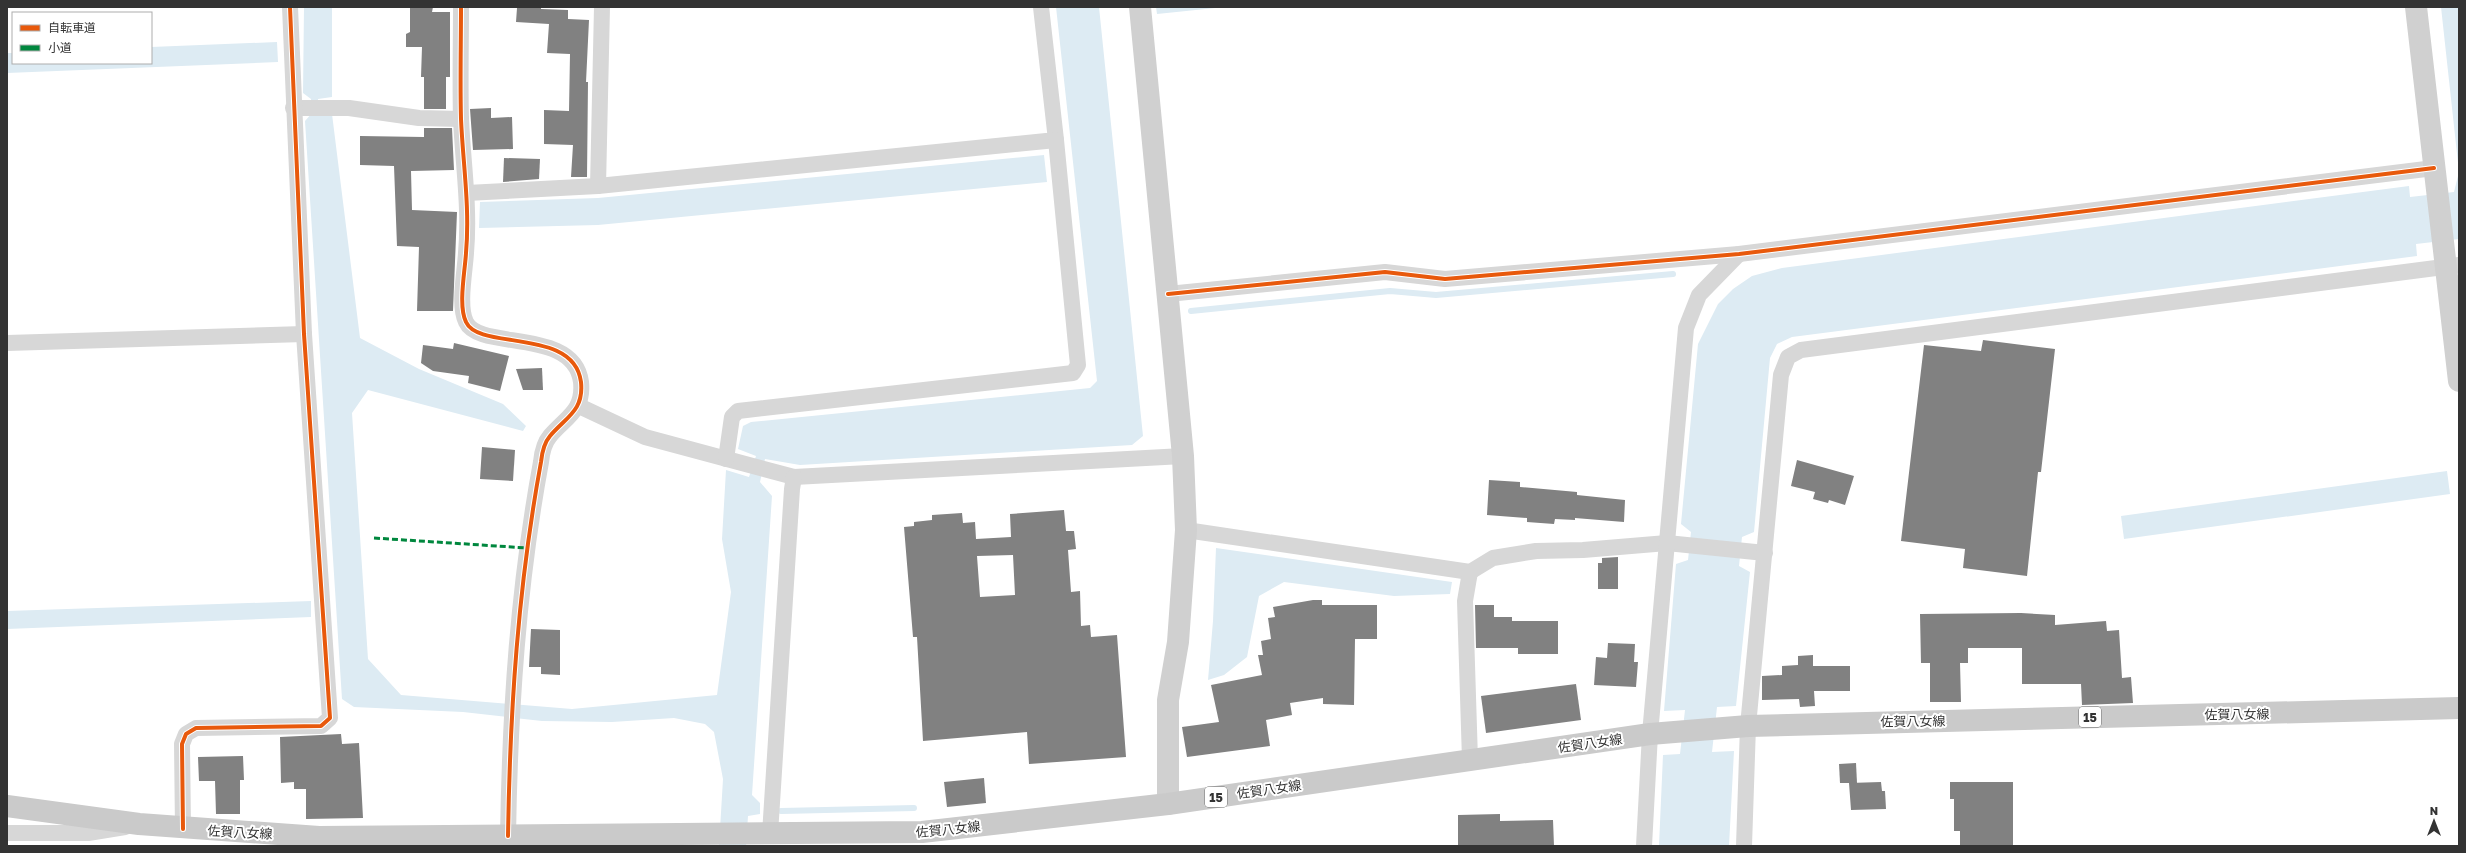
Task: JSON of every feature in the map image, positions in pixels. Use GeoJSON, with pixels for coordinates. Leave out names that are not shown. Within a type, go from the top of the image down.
{"type":"FeatureCollection","features":[{"type":"Feature","properties":{"kind":"main road","name":"佐賀八女線"},"geometry":{"type":"LineString","coordinates":[[7,806],[139,824],[319,837],[508,836],[703,839],[761,834],[922,832],[1168,804],[1650,734],[1722,728],[1748,726],[2459,708]]}},
{"type":"Feature","properties":{"kind":"street"},"geometry":{"type":"LineString","coordinates":[[183,828],[182,744],[186,734],[196,728],[321,726],[330,718],[304,334],[308,108],[290,7]]}},
{"type":"Feature","properties":{"kind":"street"},"geometry":{"type":"LineString","coordinates":[[461,7],[461,119],[467,193],[468,230],[462,310],[466,324],[478,333],[547,347],[569,357],[579,374],[581,385],[578,406],[549,437],[543,449],[529,522],[515,647],[510,721],[508,836]]}},
{"type":"Feature","properties":{"kind":"street"},"geometry":{"type":"LineString","coordinates":[[598,186],[602,7]]}},
{"type":"Feature","properties":{"kind":"street"},"geometry":{"type":"LineString","coordinates":[[726,459],[732,417],[738,411],[1073,373],[1078,365],[1056,140],[1041,7]]}},
{"type":"Feature","properties":{"kind":"street"},"geometry":{"type":"LineString","coordinates":[[1140,7],[1183,456],[1186,530],[1178,642],[1168,700],[1168,804]]}},
{"type":"Feature","properties":{"kind":"street"},"geometry":{"type":"LineString","coordinates":[[2416,7],[2442,243],[2452,265],[2459,381]]}},
{"type":"Feature","properties":{"kind":"street"},"geometry":{"type":"LineString","coordinates":[[308,108],[349,108],[419,118],[461,119]]}},
{"type":"Feature","properties":{"kind":"street"},"geometry":{"type":"LineString","coordinates":[[467,193],[598,186],[1056,140]]}},
{"type":"Feature","properties":{"kind":"street"},"geometry":{"type":"LineString","coordinates":[[1168,294],[1385,272],[1445,279],[1739,254],[2434,168]]}},
{"type":"Feature","properties":{"kind":"street"},"geometry":{"type":"LineString","coordinates":[[1644,846],[1650,734],[1686,328],[1699,295],[1739,254]]}},
{"type":"Feature","properties":{"kind":"street"},"geometry":{"type":"LineString","coordinates":[[1744,846],[1748,726],[1781,375],[1788,356],[1801,350],[2452,265]]}},
{"type":"Feature","properties":{"kind":"street"},"geometry":{"type":"LineString","coordinates":[[7,343],[304,334]]}},
{"type":"Feature","properties":{"kind":"street"},"geometry":{"type":"LineString","coordinates":[[578,406],[645,437],[794,476],[1183,456]]}},
{"type":"Feature","properties":{"kind":"street"},"geometry":{"type":"LineString","coordinates":[[761,834],[794,476]]}},
{"type":"Feature","properties":{"kind":"street"},"geometry":{"type":"LineString","coordinates":[[1186,530],[1470,572],[1493,558],[1536,551],[1583,550],[1667,543],[1765,553]]}},
{"type":"Feature","properties":{"kind":"street"},"geometry":{"type":"LineString","coordinates":[[1470,572],[1465,602],[1470,760]]}},
{"type":"Feature","properties":{"kind":"street"},"geometry":{"type":"LineString","coordinates":[[7,833],[88,833],[139,824]]}},
{"type":"Feature","properties":{"kind":"shaded area"},"geometry":{"type":"Polygon","coordinates":[[[304,7],[332,7],[332,97],[318,99],[319,113],[332,114],[360,338],[419,369],[503,404],[526,426],[523,431],[368,390],[352,413],[368,659],[401,695],[572,709],[717,695],[731,592],[722,539],[726,470],[749,477],[756,456],[738,449],[743,426],[751,422],[1090,388],[1097,381],[1056,7],[1099,7],[1143,436],[1132,445],[800,465],[765,459],[760,482],[772,496],[752,795],[760,803],[760,814],[748,816],[746,846],[719,846],[723,779],[714,732],[705,724],[674,718],[612,722],[542,721],[463,712],[354,707],[342,699],[305,121],[312,113],[311,99],[303,93],[304,7]]]}},
{"type":"Feature","properties":{"kind":"shaded area"},"geometry":{"type":"Polygon","coordinates":[[[1156,7],[1225,7],[1157,14],[1156,7]]]}},
{"type":"Feature","properties":{"kind":"shaded area"},"geometry":{"type":"Polygon","coordinates":[[[2441,7],[2459,7],[2459,172],[2441,7]]]}},
{"type":"Feature","properties":{"kind":"shaded area"},"geometry":{"type":"Polygon","coordinates":[[[277,42],[278,62],[7,73],[7,53],[12,53],[12,64],[152,64],[152,47],[277,42]]]}},
{"type":"Feature","properties":{"kind":"shaded area"},"geometry":{"type":"Polygon","coordinates":[[[1044,155],[1047,182],[598,225],[479,228],[480,202],[598,198],[1044,155]]]}},
{"type":"Feature","properties":{"kind":"shaded area"},"geometry":{"type":"Polygon","coordinates":[[[2459,172],[2459,239],[2416,244],[2417,256],[1792,337],[1777,344],[1770,358],[1754,532],[1742,537],[1739,566],[1750,572],[1736,706],[1717,707],[1712,752],[1734,751],[1729,846],[1659,846],[1663,755],[1680,754],[1685,710],[1664,711],[1676,564],[1688,560],[1691,532],[1681,524],[1698,344],[1718,304],[1733,289],[1752,276],[1782,268],[2409,186],[2410,197],[2454,192],[2459,172]]]}},
{"type":"Feature","properties":{"kind":"shaded area"},"geometry":{"type":"Polygon","coordinates":[[[2447,471],[2450,494],[2124,539],[2121,516],[2447,471]]]}},
{"type":"Feature","properties":{"kind":"shaded area"},"geometry":{"type":"Polygon","coordinates":[[[1216,548],[1452,582],[1450,594],[1394,596],[1284,582],[1259,596],[1247,657],[1224,675],[1208,680],[1213,621],[1216,548]]]}},
{"type":"Feature","properties":{"kind":"shaded area"},"geometry":{"type":"Polygon","coordinates":[[[311,601],[311,617],[7,629],[7,611],[311,601]]]}},
{"type":"Feature","properties":{"kind":"building"},"geometry":{"type":"Polygon","coordinates":[[[410,7],[433,7],[432,12],[450,12],[450,77],[446,77],[446,109],[424,109],[424,77],[421,77],[422,47],[406,47],[406,34],[410,32],[410,7]]]}},
{"type":"Feature","properties":{"kind":"building"},"geometry":{"type":"Polygon","coordinates":[[[541,7],[541,9],[568,10],[568,19],[589,20],[586,82],[588,82],[587,177],[571,177],[573,145],[544,144],[544,110],[569,111],[570,54],[547,53],[549,24],[516,22],[517,8],[541,7]]]}},
{"type":"Feature","properties":{"kind":"building"},"geometry":{"type":"Polygon","coordinates":[[[491,108],[491,118],[512,117],[513,149],[473,150],[470,109],[491,108]]]}},
{"type":"Feature","properties":{"kind":"building"},"geometry":{"type":"Polygon","coordinates":[[[424,128],[452,128],[454,170],[411,171],[412,210],[457,212],[453,311],[417,311],[419,247],[397,246],[394,166],[360,165],[360,136],[424,137],[424,128]]]}},
{"type":"Feature","properties":{"kind":"building"},"geometry":{"type":"Polygon","coordinates":[[[504,158],[540,159],[539,179],[503,182],[504,158]]]}},
{"type":"Feature","properties":{"kind":"building"},"geometry":{"type":"Polygon","coordinates":[[[1983,340],[2055,349],[2041,472],[2038,472],[2027,576],[1963,568],[1965,549],[1901,541],[1924,345],[1981,351],[1983,340]]]}},
{"type":"Feature","properties":{"kind":"building"},"geometry":{"type":"Polygon","coordinates":[[[454,343],[509,356],[500,391],[468,383],[469,376],[433,371],[421,363],[423,345],[453,349],[454,343]]]}},
{"type":"Feature","properties":{"kind":"building"},"geometry":{"type":"Polygon","coordinates":[[[542,368],[543,390],[523,390],[516,369],[542,368]]]}},
{"type":"Feature","properties":{"kind":"building"},"geometry":{"type":"Polygon","coordinates":[[[482,447],[515,450],[513,481],[480,479],[482,447]]]}},
{"type":"Feature","properties":{"kind":"building"},"geometry":{"type":"Polygon","coordinates":[[[1797,460],[1854,476],[1845,505],[1829,500],[1828,503],[1813,499],[1815,492],[1791,486],[1797,460]]]}},
{"type":"Feature","properties":{"kind":"building"},"geometry":{"type":"Polygon","coordinates":[[[1489,480],[1520,482],[1520,487],[1577,492],[1577,495],[1625,500],[1624,522],[1575,518],[1575,520],[1555,519],[1554,524],[1527,522],[1527,518],[1487,515],[1489,480]]]}},
{"type":"Feature","properties":{"kind":"building"},"geometry":{"type":"Polygon","coordinates":[[[1064,510],[1066,531],[1074,531],[1076,549],[1068,550],[1071,592],[1080,591],[1081,626],[1090,625],[1091,637],[1117,635],[1126,757],[1029,764],[1027,732],[923,741],[917,637],[913,637],[904,527],[914,526],[914,522],[932,520],[932,515],[962,513],[963,523],[975,522],[976,539],[1011,537],[1010,514],[1064,510]],[[1013,555],[977,556],[980,597],[1015,595],[1013,555]]]}},
{"type":"Feature","properties":{"kind":"building"},"geometry":{"type":"Polygon","coordinates":[[[1618,557],[1618,589],[1598,589],[1598,563],[1602,563],[1602,558],[1618,557]]]}},
{"type":"Feature","properties":{"kind":"building"},"geometry":{"type":"Polygon","coordinates":[[[1313,600],[1322,600],[1322,605],[1377,605],[1377,639],[1355,639],[1354,705],[1323,704],[1323,698],[1290,703],[1292,715],[1266,720],[1270,746],[1187,757],[1182,727],[1219,722],[1211,685],[1262,675],[1258,655],[1263,655],[1261,641],[1271,639],[1268,618],[1275,617],[1273,607],[1313,600]]]}},
{"type":"Feature","properties":{"kind":"building"},"geometry":{"type":"Polygon","coordinates":[[[1475,605],[1494,605],[1494,617],[1512,617],[1512,621],[1558,621],[1558,654],[1518,654],[1518,648],[1476,648],[1475,605]]]}},
{"type":"Feature","properties":{"kind":"building"},"geometry":{"type":"Polygon","coordinates":[[[2021,613],[2055,615],[2055,625],[2106,621],[2107,631],[2119,630],[2122,678],[2131,677],[2133,703],[2082,705],[2081,684],[2022,684],[2022,648],[1968,648],[1968,663],[1960,663],[1961,702],[1930,702],[1930,663],[1921,663],[1920,614],[2021,613]]]}},
{"type":"Feature","properties":{"kind":"building"},"geometry":{"type":"Polygon","coordinates":[[[531,629],[560,630],[560,675],[541,674],[541,667],[529,667],[531,629]]]}},
{"type":"Feature","properties":{"kind":"building"},"geometry":{"type":"Polygon","coordinates":[[[1608,643],[1635,644],[1634,662],[1638,662],[1636,687],[1594,685],[1596,657],[1607,658],[1608,643]]]}},
{"type":"Feature","properties":{"kind":"building"},"geometry":{"type":"Polygon","coordinates":[[[1813,655],[1813,666],[1850,666],[1850,691],[1814,691],[1815,706],[1800,707],[1799,699],[1762,700],[1762,676],[1782,675],[1782,666],[1798,665],[1798,656],[1813,655]]]}},
{"type":"Feature","properties":{"kind":"building"},"geometry":{"type":"Polygon","coordinates":[[[1576,684],[1581,720],[1486,733],[1481,696],[1576,684]]]}},
{"type":"Feature","properties":{"kind":"building"},"geometry":{"type":"Polygon","coordinates":[[[341,734],[342,744],[359,743],[363,818],[306,819],[306,789],[294,789],[294,782],[281,783],[280,737],[341,734]]]}},
{"type":"Feature","properties":{"kind":"building"},"geometry":{"type":"Polygon","coordinates":[[[243,756],[244,780],[240,780],[240,814],[216,814],[215,781],[199,781],[198,757],[243,756]]]}},
{"type":"Feature","properties":{"kind":"building"},"geometry":{"type":"Polygon","coordinates":[[[1856,763],[1857,783],[1840,783],[1839,764],[1856,763]]]}},
{"type":"Feature","properties":{"kind":"building"},"geometry":{"type":"Polygon","coordinates":[[[984,778],[986,803],[947,807],[944,782],[984,778]]]}},
{"type":"Feature","properties":{"kind":"building"},"geometry":{"type":"Polygon","coordinates":[[[1881,782],[1882,791],[1885,791],[1886,809],[1851,810],[1849,783],[1881,782]]]}},
{"type":"Feature","properties":{"kind":"building"},"geometry":{"type":"Polygon","coordinates":[[[1950,782],[2013,782],[2013,845],[1960,846],[1960,831],[1954,831],[1954,799],[1950,799],[1950,782]]]}},
{"type":"Feature","properties":{"kind":"building"},"geometry":{"type":"Polygon","coordinates":[[[1500,814],[1500,821],[1553,820],[1554,846],[1458,846],[1458,815],[1500,814]]]}},
{"type":"Feature","properties":{"kind":"waterway"},"geometry":{"type":"LineString","coordinates":[[1191,311],[1390,291],[1436,295],[1673,274]]}},
{"type":"Feature","properties":{"kind":"waterway"},"geometry":{"type":"LineString","coordinates":[[781,811],[914,808]]}},
{"type":"Feature","properties":{"kind":"marked path"},"geometry":{"type":"LineString","coordinates":[[374,538],[527,548]]}},
{"type":"Feature","properties":{"kind":"cycle path"},"geometry":{"type":"LineString","coordinates":[[183,829],[182,744],[186,734],[196,728],[321,726],[330,718],[304,334],[290,7]]}},
{"type":"Feature","properties":{"kind":"cycle path"},"geometry":{"type":"LineString","coordinates":[[461,7],[461,119],[467,219],[462,307],[466,322],[474,331],[488,336],[545,346],[562,354],[575,365],[581,382],[580,400],[577,407],[550,436],[545,445],[533,509],[526,555],[513,695],[508,836]]}},
{"type":"Feature","properties":{"kind":"cycle path"},"geometry":{"type":"LineString","coordinates":[[1168,294],[1385,272],[1445,279],[1739,254],[2434,168]]}}]}
